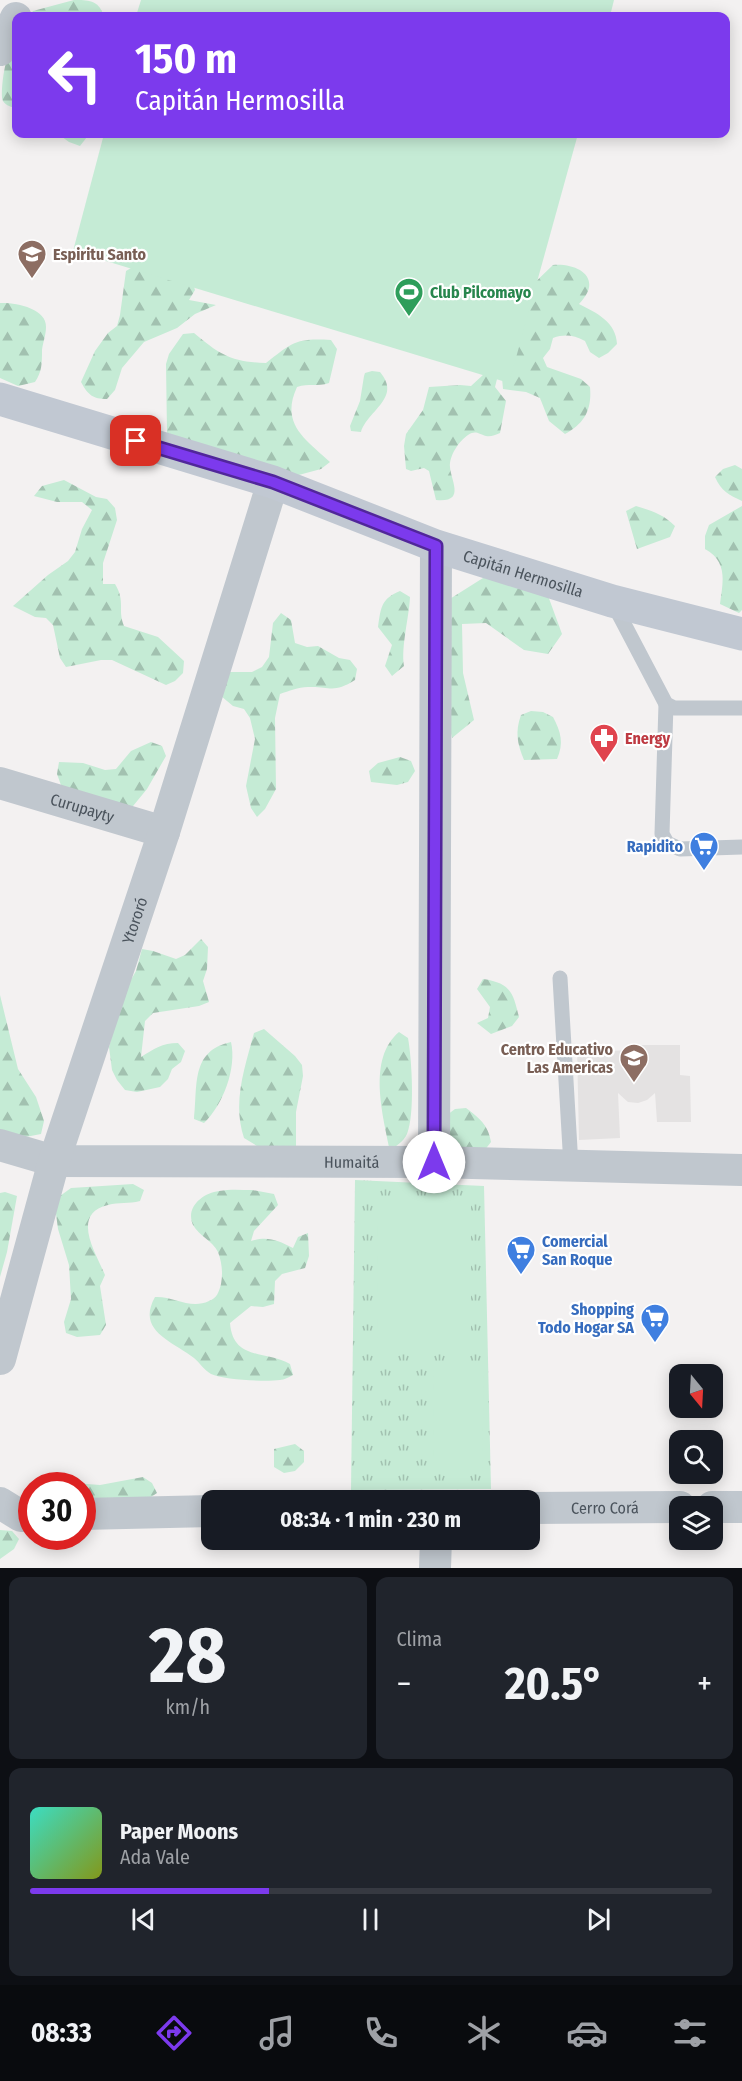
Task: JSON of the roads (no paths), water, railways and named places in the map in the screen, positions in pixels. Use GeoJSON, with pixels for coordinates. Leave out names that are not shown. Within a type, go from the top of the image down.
{"type":"FeatureCollection","features":[{"type":"Feature","properties":{"kind":"street"},"geometry":{"type":"LineString","coordinates":[[0,50],[12,27]]}},
{"type":"Feature","properties":{"kind":"street","name":"Capitán Hermosilla"},"geometry":{"type":"LineString","coordinates":[[0,399],[273,482],[436,546],[612,601],[742,634]]}},
{"type":"Feature","properties":{"kind":"street","name":"Ytororó"},"geometry":{"type":"LineString","coordinates":[[0,1359],[54,1161],[164,832],[273,482]]}},
{"type":"Feature","properties":{"kind":"street"},"geometry":{"type":"LineString","coordinates":[[434,1162],[436,546]]}},
{"type":"Feature","properties":{"kind":"street","name":"Curupayty"},"geometry":{"type":"LineString","coordinates":[[0,783],[164,832]]}},
{"type":"Feature","properties":{"kind":"street","name":"Humaitá"},"geometry":{"type":"LineString","coordinates":[[0,1145],[54,1161],[434,1162],[742,1170]]}},
{"type":"Feature","properties":{"kind":"street"},"geometry":{"type":"LineString","coordinates":[[0,1503],[18,1514]]}},
{"type":"Feature","properties":{"kind":"street","name":"Cerro Corá"},"geometry":{"type":"LineString","coordinates":[[540,1508],[669,1507]]}},
{"type":"Feature","properties":{"kind":"street"},"geometry":{"type":"LineString","coordinates":[[723,1507],[742,1507]]}},
{"type":"Feature","properties":{"kind":"street"},"geometry":{"type":"LineString","coordinates":[[96,1514],[201,1511]]}},
{"type":"Feature","properties":{"kind":"street"},"geometry":{"type":"LineString","coordinates":[[435,1568],[436,1550]]}},
{"type":"Feature","properties":{"kind":"lane"},"geometry":{"type":"LineString","coordinates":[[612,601],[666,704],[662,834],[667,843],[680,849],[742,847]]}},
{"type":"Feature","properties":{"kind":"lane"},"geometry":{"type":"LineString","coordinates":[[666,704],[674,708],[742,708]]}},
{"type":"Feature","properties":{"kind":"lane"},"geometry":{"type":"LineString","coordinates":[[560,978],[571,1166]]}},
{"type":"Feature","properties":{"kind":"place","name":"Espiritu Santo"},"geometry":{"type":"Point","coordinates":[32,280]}},
{"type":"Feature","properties":{"kind":"place","name":"Club Pilcomayo"},"geometry":{"type":"Point","coordinates":[409,318]}},
{"type":"Feature","properties":{"kind":"place","name":"Energy"},"geometry":{"type":"Point","coordinates":[604,764]}},
{"type":"Feature","properties":{"kind":"place","name":"Rapidito"},"geometry":{"type":"Point","coordinates":[704,872]}},
{"type":"Feature","properties":{"kind":"place","name":"Centro Educativo Las Americas"},"geometry":{"type":"Point","coordinates":[634,1084]}},
{"type":"Feature","properties":{"kind":"place","name":"Comercial San Roque"},"geometry":{"type":"Point","coordinates":[521,1276]}},
{"type":"Feature","properties":{"kind":"place","name":"Shopping Todo Hogar SA"},"geometry":{"type":"Point","coordinates":[655,1344]}}]}
